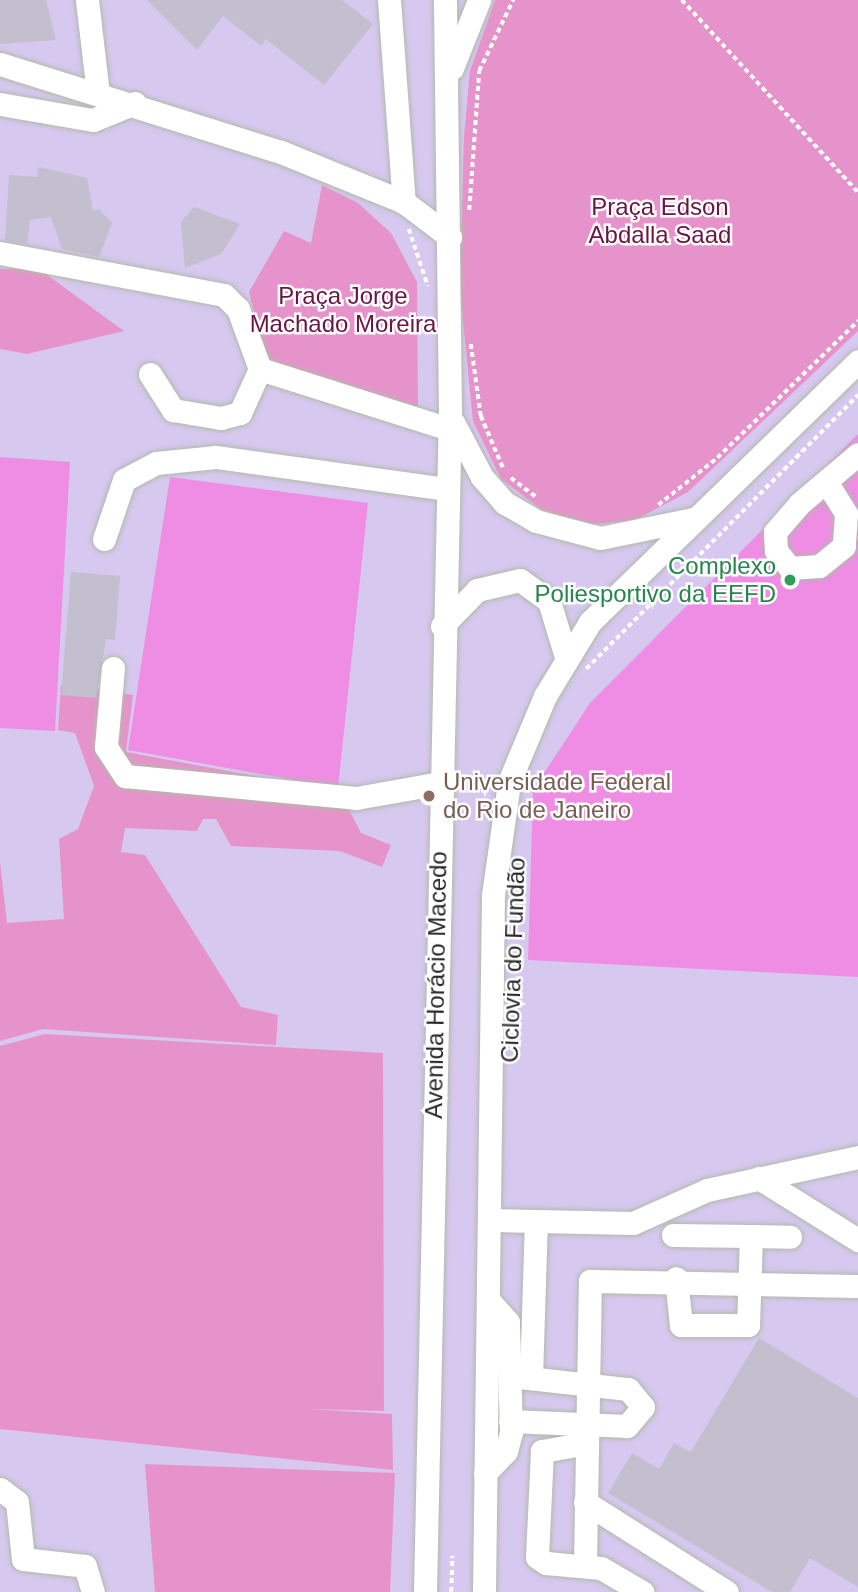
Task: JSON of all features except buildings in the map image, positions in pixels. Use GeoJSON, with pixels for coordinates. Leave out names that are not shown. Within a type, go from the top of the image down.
{"type":"FeatureCollection","features":[{"type":"Feature","properties":{"kind":"street"},"geometry":{"type":"LineString","coordinates":[[87,0],[98,93]]}},
{"type":"Feature","properties":{"kind":"street"},"geometry":{"type":"LineString","coordinates":[[389,0],[404,202]]}},
{"type":"Feature","properties":{"kind":"street","name":"Avenida Horácio Macedo"},"geometry":{"type":"LineString","coordinates":[[425,1592],[442,626],[450,421],[450,237],[445,0]]}},
{"type":"Feature","properties":{"kind":"street"},"geometry":{"type":"LineString","coordinates":[[448,80],[479,0]]}},
{"type":"Feature","properties":{"kind":"street"},"geometry":{"type":"LineString","coordinates":[[0,64],[135,103],[404,202],[450,237]]}},
{"type":"Feature","properties":{"kind":"street"},"geometry":{"type":"LineString","coordinates":[[0,104],[93,120],[135,103]]}},
{"type":"Feature","properties":{"kind":"street"},"geometry":{"type":"LineString","coordinates":[[0,253],[224,295],[238,309],[260,369],[240,412],[221,418],[173,410],[150,374]]}},
{"type":"Feature","properties":{"kind":"street"},"geometry":{"type":"LineString","coordinates":[[484,1592],[498,847],[517,759],[566,657],[605,606],[858,361]]}},
{"type":"Feature","properties":{"kind":"street"},"geometry":{"type":"LineString","coordinates":[[260,369],[450,421],[482,477],[536,522],[600,538],[695,518]]}},
{"type":"Feature","properties":{"kind":"street"},"geometry":{"type":"LineString","coordinates":[[827,483],[858,454]]}},
{"type":"Feature","properties":{"kind":"street"},"geometry":{"type":"LineString","coordinates":[[104,539],[124,480],[156,463],[216,457],[447,489]]}},
{"type":"Feature","properties":{"kind":"street"},"geometry":{"type":"LineString","coordinates":[[442,626],[487,584],[520,580],[549,601],[566,657]]}},
{"type":"Feature","properties":{"kind":"street"},"geometry":{"type":"LineString","coordinates":[[113,668],[106,747],[125,776],[355,798],[440,783]]}},
{"type":"Feature","properties":{"kind":"street"},"geometry":{"type":"LineString","coordinates":[[489,1220],[633,1223],[667,1202],[759,1178],[858,1157]]}},
{"type":"Feature","properties":{"kind":"street"},"geometry":{"type":"LineString","coordinates":[[759,1178],[858,1240]]}},
{"type":"Feature","properties":{"kind":"street"},"geometry":{"type":"LineString","coordinates":[[485,1473],[506,1451],[520,1377],[536,1222]]}},
{"type":"Feature","properties":{"kind":"street"},"geometry":{"type":"LineString","coordinates":[[673,1235],[790,1237]]}},
{"type":"Feature","properties":{"kind":"street"},"geometry":{"type":"LineString","coordinates":[[676,1278],[678,1323],[744,1328],[750,1281],[751,1236]]}},
{"type":"Feature","properties":{"kind":"street"},"geometry":{"type":"LineString","coordinates":[[585,1565],[590,1281],[676,1278],[858,1286]]}},
{"type":"Feature","properties":{"kind":"street"},"geometry":{"type":"LineString","coordinates":[[488,1300],[508,1322],[520,1377]]}},
{"type":"Feature","properties":{"kind":"street"},"geometry":{"type":"LineString","coordinates":[[520,1377],[628,1388],[643,1407],[627,1426],[587,1432],[544,1448],[537,1557],[546,1563],[585,1565],[642,1592]]}},
{"type":"Feature","properties":{"kind":"street"},"geometry":{"type":"LineString","coordinates":[[510,1421],[587,1432]]}},
{"type":"Feature","properties":{"kind":"street"},"geometry":{"type":"LineString","coordinates":[[0,1489],[17,1502],[23,1559],[85,1566],[94,1577],[93,1592]]}},
{"type":"Feature","properties":{"kind":"street"},"geometry":{"type":"LineString","coordinates":[[585,1502],[727,1592]]}},
{"type":"Feature","properties":{"kind":"path"},"geometry":{"type":"LineString","coordinates":[[469,215],[479,71],[513,0]]}},
{"type":"Feature","properties":{"kind":"path"},"geometry":{"type":"LineString","coordinates":[[682,0],[858,192]]}},
{"type":"Feature","properties":{"kind":"path"},"geometry":{"type":"LineString","coordinates":[[654,508],[718,458],[858,321]]}},
{"type":"Feature","properties":{"kind":"path"},"geometry":{"type":"LineString","coordinates":[[470,340],[481,416],[495,456],[508,476],[546,504]]}},
{"type":"Feature","properties":{"kind":"path"},"geometry":{"type":"LineString","coordinates":[[576,679],[858,395]]}},
{"type":"Feature","properties":{"kind":"path"},"geometry":{"type":"LineString","coordinates":[[451,1592],[452,1556]]}},
{"type":"Feature","properties":{"kind":"shaded area","name":"Universidade Federal do Rio de Janeiro"},"geometry":{"type":"Polygon","coordinates":[[[0,0],[858,0],[858,1592],[0,1592],[0,0]]]}},
{"type":"Feature","properties":{"kind":"shaded area","name":"Complexo Poliesportivo da EEFD"},"geometry":{"type":"Polygon","coordinates":[[[858,434],[858,977],[528,960],[533,790],[590,703],[858,434]]]}},
{"type":"Feature","properties":{"kind":"shaded area"},"geometry":{"type":"Polygon","coordinates":[[[0,457],[70,462],[55,731],[0,728],[0,457]]]}},
{"type":"Feature","properties":{"kind":"shaded area"},"geometry":{"type":"Polygon","coordinates":[[[170,477],[368,503],[338,788],[128,750],[170,477]]]}},
{"type":"Feature","properties":{"kind":"green space","name":"Praça Edson Abdalla Saad"},"geometry":{"type":"Polygon","coordinates":[[[495,0],[858,0],[858,331],[688,492],[635,520],[586,525],[541,509],[501,479],[473,421],[460,291],[464,136],[470,71],[495,0]]]}},
{"type":"Feature","properties":{"kind":"green space","name":"Praça Jorge Machado Moreira"},"geometry":{"type":"Polygon","coordinates":[[[322,185],[358,203],[391,233],[417,282],[418,408],[267,364],[249,292],[284,231],[311,243],[322,185]]]}},
{"type":"Feature","properties":{"kind":"green space"},"geometry":{"type":"Polygon","coordinates":[[[0,269],[39,269],[124,331],[27,354],[0,349],[0,269]]]}},
{"type":"Feature","properties":{"kind":"green space"},"geometry":{"type":"Polygon","coordinates":[[[61,685],[133,695],[126,752],[340,792],[361,833],[391,845],[382,867],[340,851],[231,846],[216,819],[203,819],[197,831],[125,828],[121,852],[145,855],[241,1007],[278,1015],[276,1045],[43,1029],[0,1041],[0,862],[7,923],[64,919],[59,839],[78,829],[94,786],[75,733],[58,730],[61,685]]]}},
{"type":"Feature","properties":{"kind":"green space"},"geometry":{"type":"Polygon","coordinates":[[[45,1034],[383,1053],[384,1411],[309,1409],[392,1414],[393,1470],[0,1429],[0,1046],[45,1034]]]}},
{"type":"Feature","properties":{"kind":"green space"},"geometry":{"type":"Polygon","coordinates":[[[145,1464],[395,1473],[390,1592],[155,1592],[145,1464]]]}},
{"type":"Feature","properties":{"kind":"place","name":"Complexo Poliesportivo da EEFD"},"geometry":{"type":"Point","coordinates":[790,580]}},
{"type":"Feature","properties":{"kind":"place","name":"Universidade Federal do Rio de Janeiro"},"geometry":{"type":"Point","coordinates":[429,796]}}]}
